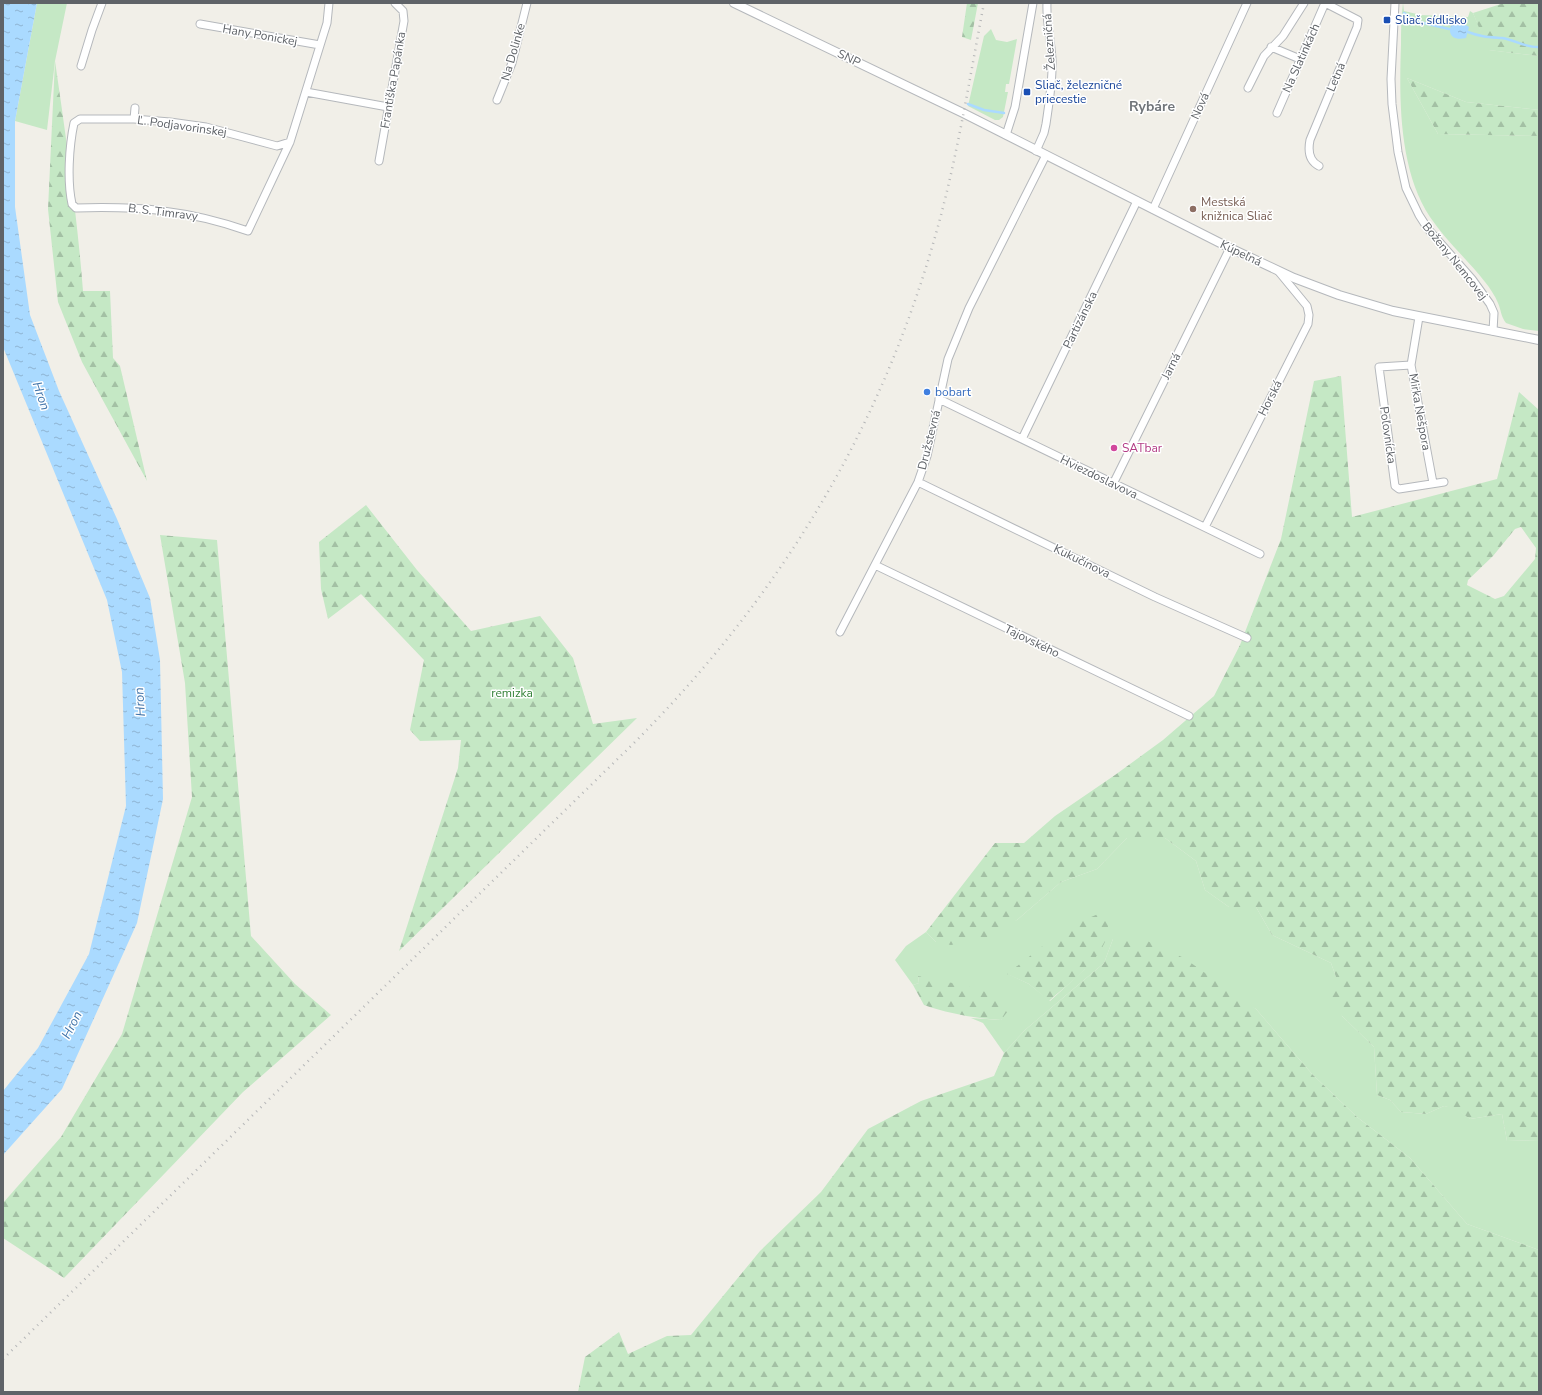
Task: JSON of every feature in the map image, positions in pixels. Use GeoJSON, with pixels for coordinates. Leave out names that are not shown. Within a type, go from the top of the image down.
{"type":"FeatureCollection","features":[{"type":"Feature","properties":{"kind":"street"},"geometry":{"type":"LineString","coordinates":[[81,66],[102,3]]}},
{"type":"Feature","properties":{"kind":"street"},"geometry":{"type":"LineString","coordinates":[[290,142],[320,45],[328,14],[329,3]]}},
{"type":"Feature","properties":{"kind":"street","name":"Františka Papánka"},"geometry":{"type":"LineString","coordinates":[[379,160],[404,17],[403,11],[395,3]]}},
{"type":"Feature","properties":{"kind":"street","name":"Na Dolinke"},"geometry":{"type":"LineString","coordinates":[[497,100],[512,63],[527,3]]}},
{"type":"Feature","properties":{"kind":"street","name":"SNP"},"geometry":{"type":"LineString","coordinates":[[734,3],[963,113]]}},
{"type":"Feature","properties":{"kind":"street","name":"Železničná"},"geometry":{"type":"LineString","coordinates":[[1006,135],[1015,107],[1033,3]]}},
{"type":"Feature","properties":{"kind":"street","name":"Železničná"},"geometry":{"type":"LineString","coordinates":[[1036,150],[1044,133],[1046,124],[1052,72],[1047,3]]}},
{"type":"Feature","properties":{"kind":"street","name":"Nová"},"geometry":{"type":"LineString","coordinates":[[1153,210],[1247,3]]}},
{"type":"Feature","properties":{"kind":"street"},"geometry":{"type":"LineString","coordinates":[[1248,88],[1264,56],[1283,36],[1304,3]]}},
{"type":"Feature","properties":{"kind":"street","name":"Na Slatinkách"},"geometry":{"type":"LineString","coordinates":[[1276,113],[1325,3]]}},
{"type":"Feature","properties":{"kind":"street","name":"Letná"},"geometry":{"type":"LineString","coordinates":[[1319,166],[1316,165],[1311,158],[1309,146],[1310,140],[1357,27],[1358,20],[1325,3]]}},
{"type":"Feature","properties":{"kind":"street","name":"Boženy Nemcovej"},"geometry":{"type":"LineString","coordinates":[[1395,3],[1391,79],[1392,104],[1402,172],[1406,188],[1418,215],[1428,229],[1472,279],[1490,304],[1494,313],[1493,331]]}},
{"type":"Feature","properties":{"kind":"street","name":"Hany Ponickej"},"geometry":{"type":"LineString","coordinates":[[200,24],[320,45]]}},
{"type":"Feature","properties":{"kind":"street"},"geometry":{"type":"LineString","coordinates":[[1272,47],[1300,59]]}},
{"type":"Feature","properties":{"kind":"street"},"geometry":{"type":"LineString","coordinates":[[306,92],[388,107]]}},
{"type":"Feature","properties":{"kind":"street"},"geometry":{"type":"LineString","coordinates":[[134,119],[135,108]]}},
{"type":"Feature","properties":{"kind":"street","name":"Kúpeľná"},"geometry":{"type":"LineString","coordinates":[[963,113],[1137,202],[1279,272],[1368,304],[1419,316],[1539,340]]}},
{"type":"Feature","properties":{"kind":"street","name":"Ľ. Podjavorinskej"},"geometry":{"type":"LineString","coordinates":[[76,208],[72,204],[71,198],[71,136],[74,123],[80,119],[134,119],[170,122],[206,127],[277,146],[290,142]]}},
{"type":"Feature","properties":{"kind":"street","name":"B. S. Timravy"},"geometry":{"type":"LineString","coordinates":[[76,208],[124,207],[162,210],[207,218],[248,230],[290,142]]}},
{"type":"Feature","properties":{"kind":"street","name":"Družstevná"},"geometry":{"type":"LineString","coordinates":[[840,632],[918,482],[927,456],[948,359],[959,330],[1046,156]]}},
{"type":"Feature","properties":{"kind":"street","name":"Partizánska"},"geometry":{"type":"LineString","coordinates":[[1022,439],[1137,202]]}},
{"type":"Feature","properties":{"kind":"street","name":"Jarná"},"geometry":{"type":"LineString","coordinates":[[1113,484],[1230,248]]}},
{"type":"Feature","properties":{"kind":"street","name":"Horská"},"geometry":{"type":"LineString","coordinates":[[1205,528],[1308,324],[1309,315],[1307,306],[1279,272]]}},
{"type":"Feature","properties":{"kind":"street","name":"Mirka Nešpora"},"geometry":{"type":"LineString","coordinates":[[1419,316],[1411,365],[1433,483]]}},
{"type":"Feature","properties":{"kind":"street","name":"Poľovnícka"},"geometry":{"type":"LineString","coordinates":[[1411,365],[1379,367],[1395,486],[1399,489],[1444,482]]}},
{"type":"Feature","properties":{"kind":"street","name":"Hviezdoslavova"},"geometry":{"type":"LineString","coordinates":[[939,399],[1260,554]]}},
{"type":"Feature","properties":{"kind":"street","name":"Kukučínova"},"geometry":{"type":"LineString","coordinates":[[918,482],[1155,597],[1247,638]]}},
{"type":"Feature","properties":{"kind":"street","name":"Tajovského"},"geometry":{"type":"LineString","coordinates":[[875,565],[1189,716]]}},
{"type":"Feature","properties":{"kind":"green space"},"geometry":{"type":"Polygon","coordinates":[[[37,3],[67,3],[55,61],[47,130],[15,121],[37,3]]]}},
{"type":"Feature","properties":{"kind":"green space"},"geometry":{"type":"Polygon","coordinates":[[[967,3],[978,3],[971,40],[962,37],[967,3]]]}},
{"type":"Feature","properties":{"kind":"green space"},"geometry":{"type":"Polygon","coordinates":[[[1403,3],[1404,11],[1421,15],[1468,17],[1470,11],[1473,13],[1489,50],[1539,56],[1539,110],[1466,102],[1407,78],[1438,134],[1539,136],[1539,331],[1523,329],[1504,321],[1497,300],[1489,287],[1436,226],[1420,198],[1412,178],[1403,134],[1400,66],[1403,3]]]}},
{"type":"Feature","properties":{"kind":"green space"},"geometry":{"type":"Polygon","coordinates":[[[1504,3],[1539,3],[1539,56],[1488,50],[1473,13],[1504,3]]]}},
{"type":"Feature","properties":{"kind":"green space"},"geometry":{"type":"Polygon","coordinates":[[[991,29],[996,40],[1007,42],[1017,39],[1009,84],[1006,84],[1005,92],[1008,92],[1003,117],[999,120],[995,120],[968,106],[984,36],[991,29]]]}},
{"type":"Feature","properties":{"kind":"green space"},"geometry":{"type":"Polygon","coordinates":[[[55,61],[74,204],[83,291],[110,291],[113,358],[120,366],[147,481],[82,362],[58,302],[48,209],[55,61]]]}},
{"type":"Feature","properties":{"kind":"green space"},"geometry":{"type":"Polygon","coordinates":[[[1407,78],[1466,102],[1539,110],[1539,136],[1438,134],[1407,78]]]}},
{"type":"Feature","properties":{"kind":"green space"},"geometry":{"type":"Polygon","coordinates":[[[1341,376],[1352,517],[1497,479],[1519,392],[1539,410],[1539,1140],[1507,1141],[1502,1114],[1470,1119],[1456,1109],[1444,1106],[1426,1114],[1401,1112],[1390,1100],[1377,1095],[1374,1047],[1342,1016],[1328,992],[1336,977],[1331,963],[1272,935],[1256,907],[1229,907],[1205,890],[1196,861],[1165,838],[1127,838],[1097,869],[1061,882],[1017,920],[985,938],[951,945],[936,942],[926,932],[995,843],[1024,843],[1055,816],[1163,740],[1214,696],[1240,645],[1281,539],[1314,381],[1341,376]],[[1521,527],[1515,529],[1493,556],[1468,580],[1467,585],[1495,599],[1504,596],[1535,559],[1536,548],[1521,527]]]}},
{"type":"Feature","properties":{"kind":"green space","name":"remizka"},"geometry":{"type":"Polygon","coordinates":[[[366,505],[417,570],[471,631],[540,616],[573,658],[593,724],[637,718],[399,951],[458,768],[461,740],[420,741],[410,730],[424,660],[361,594],[328,619],[321,589],[319,542],[366,505]]]}},
{"type":"Feature","properties":{"kind":"green space"},"geometry":{"type":"Polygon","coordinates":[[[160,535],[217,540],[251,936],[295,984],[331,1015],[243,1092],[64,1278],[3,1238],[3,1203],[61,1137],[122,1034],[192,797],[185,683],[160,535]]]}},
{"type":"Feature","properties":{"kind":"green space"},"geometry":{"type":"Polygon","coordinates":[[[1127,838],[1165,838],[1196,861],[1205,890],[1229,907],[1256,907],[1272,935],[1331,963],[1336,977],[1342,1016],[1374,1047],[1377,1095],[1390,1100],[1401,1112],[1426,1114],[1444,1106],[1456,1108],[1470,1119],[1502,1114],[1507,1141],[1539,1140],[1539,1250],[1467,1224],[1410,1158],[1357,1117],[1312,1074],[1256,1009],[1113,939],[1104,963],[1025,1030],[1004,1053],[983,1023],[971,1018],[1002,1020],[918,976],[919,983],[913,985],[895,960],[906,946],[926,932],[936,942],[1017,920],[1061,882],[1097,869],[1127,838]],[[1085,969],[1008,974],[1029,984],[1050,1001],[1085,969]]]}},
{"type":"Feature","properties":{"kind":"green space"},"geometry":{"type":"Polygon","coordinates":[[[1098,914],[1106,916],[1108,919],[1106,938],[1102,949],[1086,968],[1049,1001],[1029,984],[1007,974],[1049,941],[1073,925],[1098,914]]]}},
{"type":"Feature","properties":{"kind":"green space"},"geometry":{"type":"Polygon","coordinates":[[[1139,937],[1184,958],[1256,1009],[1312,1074],[1357,1117],[1410,1158],[1467,1224],[1539,1250],[1539,1392],[578,1392],[585,1357],[619,1332],[628,1354],[667,1336],[691,1335],[760,1251],[821,1192],[868,1129],[921,1101],[994,1076],[1004,1053],[1025,1030],[1104,963],[1113,939],[1139,937]]]}},
{"type":"Feature","properties":{"kind":"green space"},"geometry":{"type":"Polygon","coordinates":[[[918,976],[967,986],[993,994],[1008,1011],[1001,1020],[962,1015],[924,1005],[913,985],[919,983],[918,976]]]}},
{"type":"Feature","properties":{"kind":"water","name":"Hron"},"geometry":{"type":"Polygon","coordinates":[[[3,3],[37,3],[15,121],[15,207],[30,315],[59,391],[117,519],[150,598],[160,660],[163,799],[137,923],[62,1089],[3,1155],[3,1091],[38,1048],[89,954],[126,806],[122,672],[107,600],[3,347],[3,3]]]}},
{"type":"Feature","properties":{"kind":"water"},"geometry":{"type":"Polygon","coordinates":[[[1458,20],[1469,27],[1466,38],[1458,39],[1451,34],[1450,27],[1452,23],[1458,20]]]}},
{"type":"Feature","properties":{"kind":"waterway"},"geometry":{"type":"LineString","coordinates":[[1404,13],[1415,21],[1449,29]]}},
{"type":"Feature","properties":{"kind":"waterway"},"geometry":{"type":"LineString","coordinates":[[1468,32],[1481,36],[1502,38],[1539,47]]}},
{"type":"Feature","properties":{"kind":"waterway"},"geometry":{"type":"LineString","coordinates":[[968,104],[984,110],[1004,113]]}},
{"type":"Feature","properties":{"kind":"railway"},"geometry":{"type":"LineString","coordinates":[[3,1359],[634,743],[686,688],[734,630],[778,571],[818,510],[853,445],[885,379],[912,309],[935,237],[950,179],[984,3]]}},
{"type":"Feature","properties":{"kind":"place","name":"Sliač, sídlisko"},"geometry":{"type":"Point","coordinates":[1387,20]}},
{"type":"Feature","properties":{"kind":"place","name":"Sliač, železničné priecestie"},"geometry":{"type":"Point","coordinates":[1027,92]}},
{"type":"Feature","properties":{"kind":"place","name":"Mestská knižnica Sliač"},"geometry":{"type":"Point","coordinates":[1193,209]}},
{"type":"Feature","properties":{"kind":"place","name":"bobart"},"geometry":{"type":"Point","coordinates":[927,392]}},
{"type":"Feature","properties":{"kind":"place","name":"SATbar"},"geometry":{"type":"Point","coordinates":[1114,448]}},
{"type":"Feature","properties":{"kind":"district","name":"Rybáre"},"geometry":{"type":"Point","coordinates":[1152,106]}}]}
